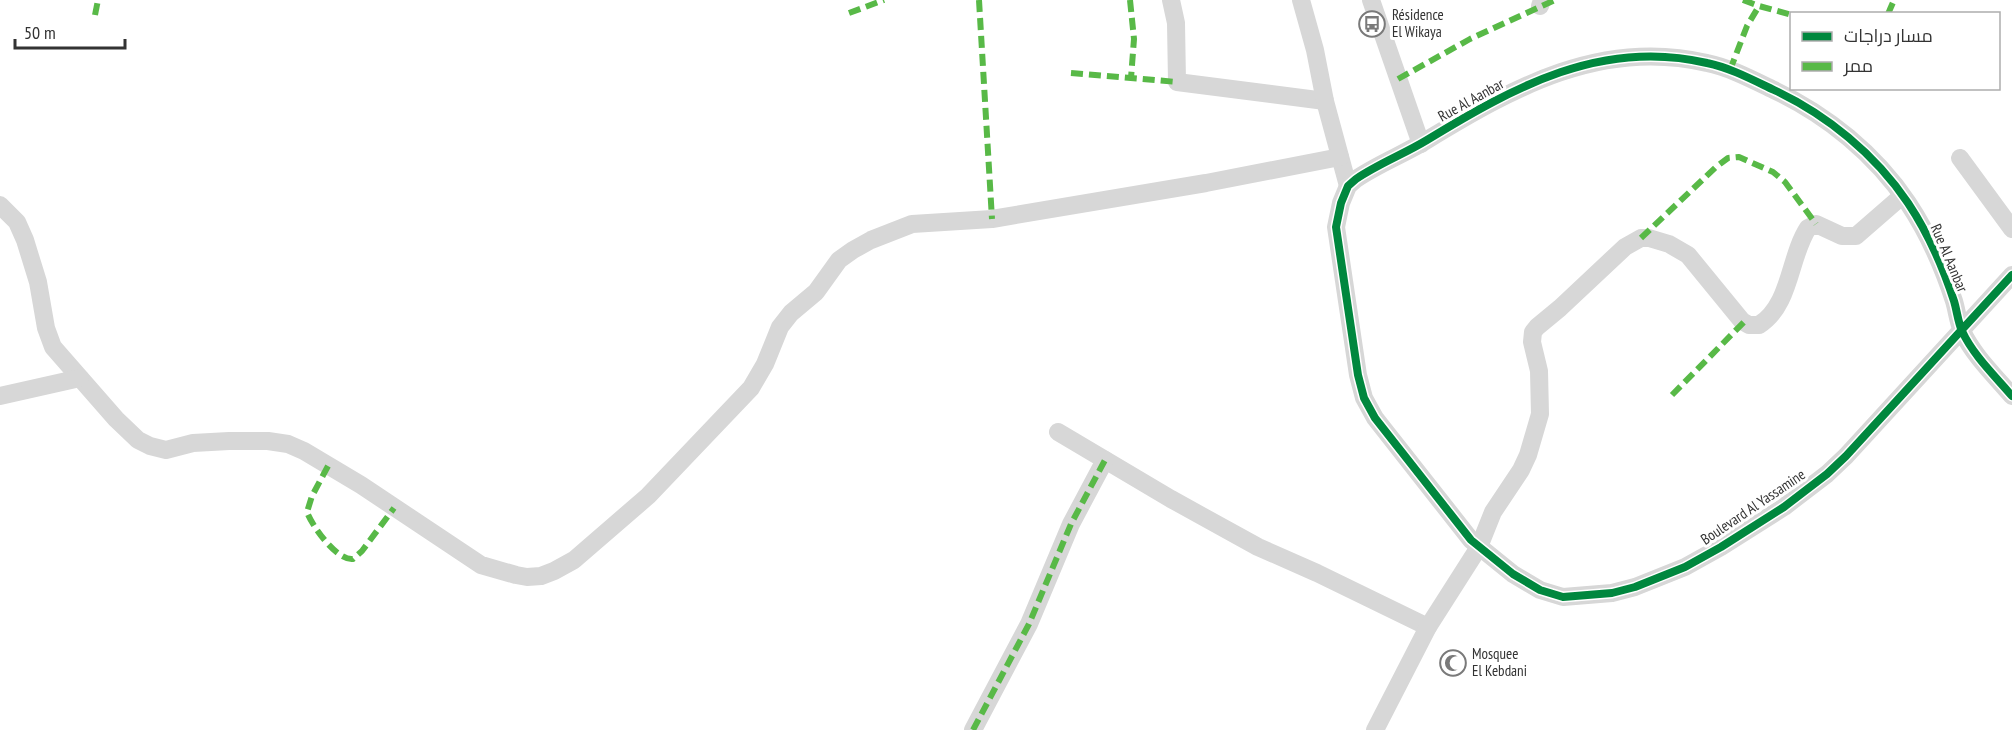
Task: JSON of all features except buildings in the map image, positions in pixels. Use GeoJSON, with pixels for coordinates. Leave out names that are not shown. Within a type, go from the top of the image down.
{"type":"FeatureCollection","features":[{"type":"Feature","properties":{"kind":"street"},"geometry":{"type":"LineString","coordinates":[[1171,0],[1176,23],[1177,82],[1325,101]]}},
{"type":"Feature","properties":{"kind":"street"},"geometry":{"type":"LineString","coordinates":[[1300,0],[1315,50],[1325,101],[1348,186]]}},
{"type":"Feature","properties":{"kind":"street"},"geometry":{"type":"LineString","coordinates":[[1371,0],[1421,144]]}},
{"type":"Feature","properties":{"kind":"street","name":"Rue Al Aanbar"},"geometry":{"type":"LineString","coordinates":[[1348,186],[1364,174],[1521,87],[1582,64],[1636,58],[1687,59],[1734,71],[1815,112],[1856,144],[1883,171],[1924,230],[1954,301],[1962,331],[1980,358],[2012,396]]}},
{"type":"Feature","properties":{"kind":"street"},"geometry":{"type":"LineString","coordinates":[[0,205],[17,222],[25,240],[38,282],[46,328],[53,347],[116,419],[134,436],[150,446],[166,450],[193,443],[229,441],[268,441],[288,444],[361,485],[481,565],[516,575],[541,576],[574,560],[648,496],[751,388],[765,364],[780,327],[790,313],[816,292],[840,260],[871,240],[912,224],[992,219],[1206,183],[1340,157]]}},
{"type":"Feature","properties":{"kind":"street"},"geometry":{"type":"LineString","coordinates":[[1960,158],[2012,229]]}},
{"type":"Feature","properties":{"kind":"street","name":"Boulevard Al Yassamine"},"geometry":{"type":"LineString","coordinates":[[1348,186],[1341,203],[1336,227],[1356,364],[1364,398],[1387,435],[1471,540],[1513,574],[1540,590],[1563,597],[1587,597],[1612,593],[1635,587],[1685,567],[1784,507],[1827,474],[1846,456],[2012,275]]}},
{"type":"Feature","properties":{"kind":"street"},"geometry":{"type":"LineString","coordinates":[[1375,730],[1428,627],[1479,547],[1493,512],[1521,470],[1531,447],[1540,414],[1539,371],[1532,342],[1533,332],[1543,320],[1560,308],[1625,247],[1641,238],[1649,238],[1688,255],[1742,321],[1753,326],[1763,322],[1782,296],[1808,228],[1816,225],[1842,236],[1856,236],[1902,196]]}},
{"type":"Feature","properties":{"kind":"street"},"geometry":{"type":"LineString","coordinates":[[0,396],[80,378]]}},
{"type":"Feature","properties":{"kind":"street"},"geometry":{"type":"LineString","coordinates":[[1058,432],[1258,547],[1428,627]]}},
{"type":"Feature","properties":{"kind":"street"},"geometry":{"type":"LineString","coordinates":[[973,730],[1029,624],[1071,524],[1105,460]]}},
{"type":"Feature","properties":{"kind":"marked path"},"geometry":{"type":"LineString","coordinates":[[95,15],[98,0]]}},
{"type":"Feature","properties":{"kind":"marked path"},"geometry":{"type":"LineString","coordinates":[[849,13],[884,0]]}},
{"type":"Feature","properties":{"kind":"marked path"},"geometry":{"type":"LineString","coordinates":[[979,0],[992,219]]}},
{"type":"Feature","properties":{"kind":"marked path"},"geometry":{"type":"LineString","coordinates":[[1130,0],[1134,39],[1131,78]]}},
{"type":"Feature","properties":{"kind":"marked path"},"geometry":{"type":"LineString","coordinates":[[1398,79],[1470,39],[1555,0]]}},
{"type":"Feature","properties":{"kind":"marked path"},"geometry":{"type":"LineString","coordinates":[[1743,0],[1790,14]]}},
{"type":"Feature","properties":{"kind":"marked path"},"geometry":{"type":"LineString","coordinates":[[1889,12],[1894,0]]}},
{"type":"Feature","properties":{"kind":"marked path"},"geometry":{"type":"LineString","coordinates":[[1730,70],[1747,26],[1759,6]]}},
{"type":"Feature","properties":{"kind":"marked path"},"geometry":{"type":"LineString","coordinates":[[1071,73],[1177,82]]}},
{"type":"Feature","properties":{"kind":"marked path"},"geometry":{"type":"LineString","coordinates":[[1641,238],[1716,167],[1728,158],[1739,157],[1773,172],[1785,182],[1816,224]]}},
{"type":"Feature","properties":{"kind":"marked path"},"geometry":{"type":"LineString","coordinates":[[1672,395],[1744,322]]}},
{"type":"Feature","properties":{"kind":"marked path"},"geometry":{"type":"LineString","coordinates":[[973,730],[1029,624],[1071,524],[1105,460]]}},
{"type":"Feature","properties":{"kind":"marked path"},"geometry":{"type":"LineString","coordinates":[[328,466],[312,496],[307,512],[320,534],[340,554],[353,559],[362,551],[394,508]]}},
{"type":"Feature","properties":{"kind":"cycle path"},"geometry":{"type":"LineString","coordinates":[[2012,275],[1846,456],[1827,474],[1784,507],[1685,567],[1635,587],[1612,593],[1563,597],[1540,590],[1513,574],[1471,540],[1375,418],[1364,398],[1358,375],[1336,227],[1341,203],[1348,186],[1356,179],[1460,120],[1526,86],[1560,72],[1595,62],[1631,57],[1668,57],[1716,65],[1750,78],[1813,111],[1849,138],[1881,168],[1908,203],[1928,238],[1945,276],[1954,301],[1961,328],[1962,331],[1967,340],[2012,396]]}},
{"type":"Feature","properties":{"kind":"place","name":"Résidence El Wikaya"},"geometry":{"type":"Point","coordinates":[1372,24]}},
{"type":"Feature","properties":{"kind":"place","name":"Mosquee El Kebdani"},"geometry":{"type":"Point","coordinates":[1453,663]}}]}
